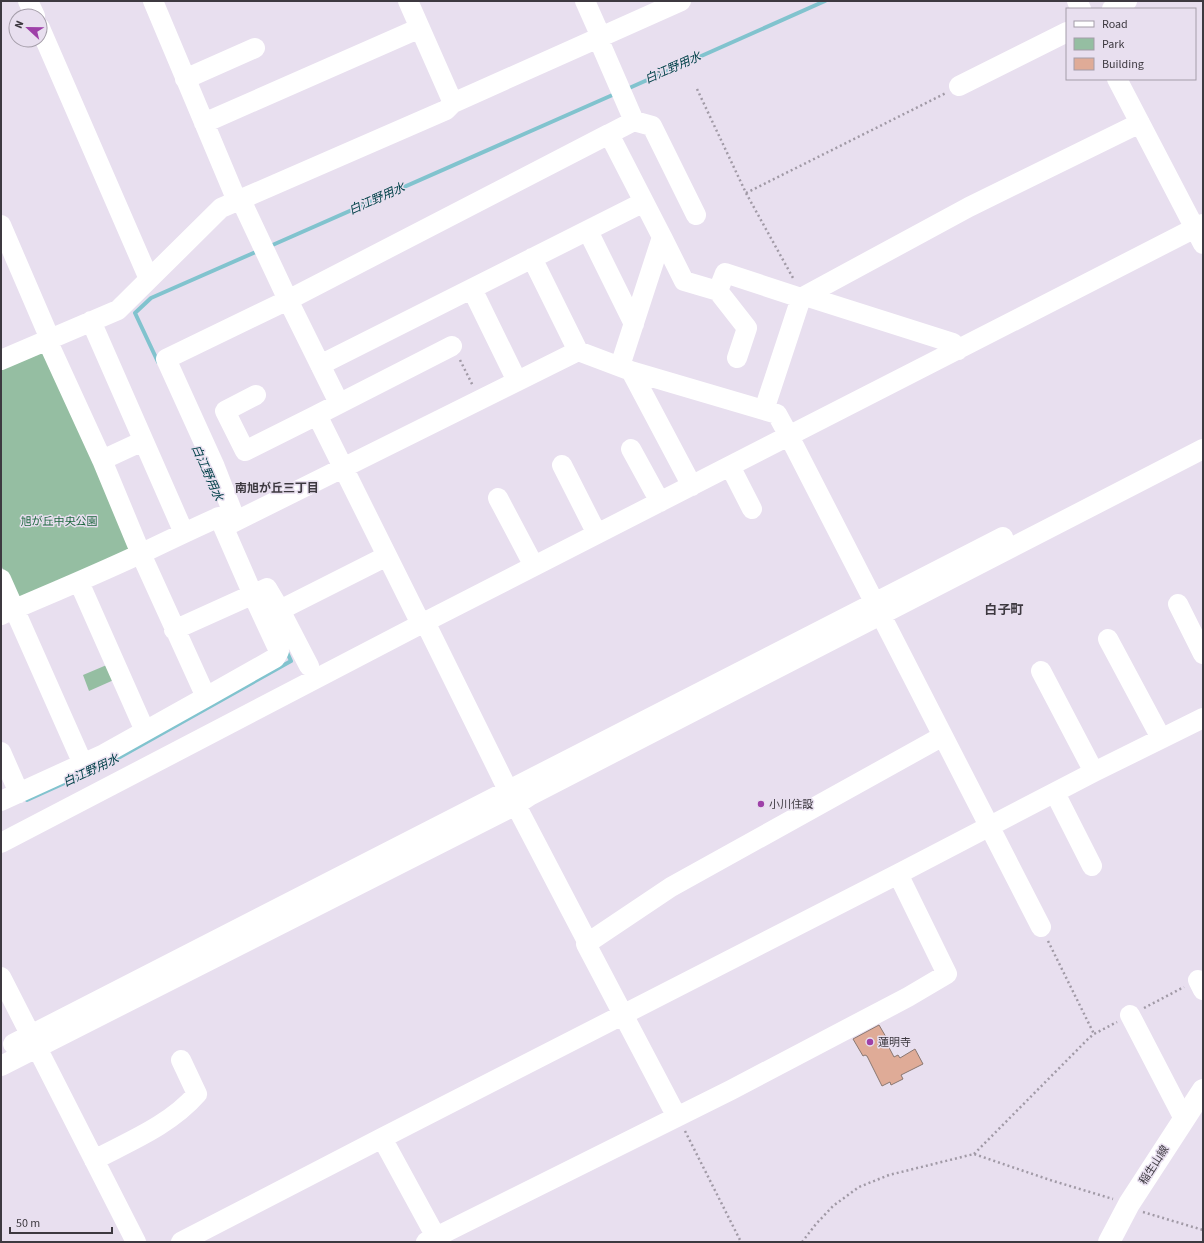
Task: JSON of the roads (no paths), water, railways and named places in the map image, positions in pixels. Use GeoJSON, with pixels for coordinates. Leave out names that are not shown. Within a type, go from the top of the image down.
{"type":"FeatureCollection","features":[{"type":"Feature","properties":{"kind":"main road","name":"稲生山線"},"geometry":{"type":"LineString","coordinates":[[1109,1242],[1128,1206],[1203,1090]]}},
{"type":"Feature","properties":{"kind":"street"},"geometry":{"type":"LineString","coordinates":[[152,1],[204,123],[239,200],[339,403]]}},
{"type":"Feature","properties":{"kind":"street"},"geometry":{"type":"LineString","coordinates":[[409,1],[453,103]]}},
{"type":"Feature","properties":{"kind":"street"},"geometry":{"type":"LineString","coordinates":[[585,1],[620,91],[634,122]]}},
{"type":"Feature","properties":{"kind":"street"},"geometry":{"type":"LineString","coordinates":[[1,360],[118,310],[221,208],[446,110],[453,103],[681,1]]}},
{"type":"Feature","properties":{"kind":"street"},"geometry":{"type":"LineString","coordinates":[[1114,8],[1127,1]]}},
{"type":"Feature","properties":{"kind":"street"},"geometry":{"type":"LineString","coordinates":[[204,123],[420,28]]}},
{"type":"Feature","properties":{"kind":"street"},"geometry":{"type":"LineString","coordinates":[[959,86],[1066,32]]}},
{"type":"Feature","properties":{"kind":"street"},"geometry":{"type":"LineString","coordinates":[[48,46],[149,278]]}},
{"type":"Feature","properties":{"kind":"street"},"geometry":{"type":"LineString","coordinates":[[185,79],[255,48]]}},
{"type":"Feature","properties":{"kind":"street"},"geometry":{"type":"LineString","coordinates":[[1,843],[423,623],[730,466],[958,350],[1200,232],[1118,80]]}},
{"type":"Feature","properties":{"kind":"street"},"geometry":{"type":"LineString","coordinates":[[1,752],[10,797],[104,754],[275,658],[279,651],[260,591],[230,524],[215,467],[166,359],[288,300],[634,122],[652,126],[696,215]]}},
{"type":"Feature","properties":{"kind":"street"},"geometry":{"type":"LineString","coordinates":[[764,410],[803,297],[969,207],[1140,122]]}},
{"type":"Feature","properties":{"kind":"street"},"geometry":{"type":"LineString","coordinates":[[609,134],[684,281],[718,291],[747,328],[737,358]]}},
{"type":"Feature","properties":{"kind":"street"},"geometry":{"type":"LineString","coordinates":[[320,365],[644,202]]}},
{"type":"Feature","properties":{"kind":"street"},"geometry":{"type":"LineString","coordinates":[[588,231],[634,324]]}},
{"type":"Feature","properties":{"kind":"street"},"geometry":{"type":"LineString","coordinates":[[3,237],[102,460],[174,630],[206,697]]}},
{"type":"Feature","properties":{"kind":"street"},"geometry":{"type":"LineString","coordinates":[[662,237],[634,324],[626,369],[692,486]]}},
{"type":"Feature","properties":{"kind":"street"},"geometry":{"type":"LineString","coordinates":[[532,258],[578,351],[626,369],[777,414],[1041,927]]}},
{"type":"Feature","properties":{"kind":"street"},"geometry":{"type":"LineString","coordinates":[[718,291],[725,273],[952,343],[958,350]]}},
{"type":"Feature","properties":{"kind":"street"},"geometry":{"type":"LineString","coordinates":[[472,289],[517,381]]}},
{"type":"Feature","properties":{"kind":"street"},"geometry":{"type":"LineString","coordinates":[[91,321],[184,533]]}},
{"type":"Feature","properties":{"kind":"street"},"geometry":{"type":"LineString","coordinates":[[256,395],[225,411],[245,451],[452,346]]}},
{"type":"Feature","properties":{"kind":"street"},"geometry":{"type":"LineString","coordinates":[[230,524],[578,351]]}},
{"type":"Feature","properties":{"kind":"street"},"geometry":{"type":"LineString","coordinates":[[317,414],[387,556],[588,943],[586,944],[677,1117]]}},
{"type":"Feature","properties":{"kind":"street"},"geometry":{"type":"LineString","coordinates":[[1,1066],[34,1041],[512,798],[878,609],[1203,435]]}},
{"type":"Feature","properties":{"kind":"street"},"geometry":{"type":"LineString","coordinates":[[102,460],[143,441]]}},
{"type":"Feature","properties":{"kind":"street"},"geometry":{"type":"LineString","coordinates":[[631,449],[660,502]]}},
{"type":"Feature","properties":{"kind":"street"},"geometry":{"type":"LineString","coordinates":[[878,609],[1203,449]]}},
{"type":"Feature","properties":{"kind":"street"},"geometry":{"type":"LineString","coordinates":[[562,465],[597,534]]}},
{"type":"Feature","properties":{"kind":"street"},"geometry":{"type":"LineString","coordinates":[[730,466],[752,509]]}},
{"type":"Feature","properties":{"kind":"street"},"geometry":{"type":"LineString","coordinates":[[498,498],[534,566]]}},
{"type":"Feature","properties":{"kind":"street"},"geometry":{"type":"LineString","coordinates":[[8,612],[79,582],[219,517],[230,524]]}},
{"type":"Feature","properties":{"kind":"street"},"geometry":{"type":"LineString","coordinates":[[280,610],[387,556]]}},
{"type":"Feature","properties":{"kind":"street"},"geometry":{"type":"LineString","coordinates":[[1,579],[8,612],[83,764]]}},
{"type":"Feature","properties":{"kind":"street"},"geometry":{"type":"LineString","coordinates":[[79,582],[145,731]]}},
{"type":"Feature","properties":{"kind":"street"},"geometry":{"type":"LineString","coordinates":[[260,591],[280,610],[309,666]]}},
{"type":"Feature","properties":{"kind":"street"},"geometry":{"type":"LineString","coordinates":[[174,630],[260,591]]}},
{"type":"Feature","properties":{"kind":"street"},"geometry":{"type":"LineString","coordinates":[[1178,604],[1203,654]]}},
{"type":"Feature","properties":{"kind":"street"},"geometry":{"type":"LineString","coordinates":[[1108,639],[1161,738]]}},
{"type":"Feature","properties":{"kind":"street"},"geometry":{"type":"LineString","coordinates":[[1041,671],[1094,772]]}},
{"type":"Feature","properties":{"kind":"street"},"geometry":{"type":"LineString","coordinates":[[181,1242],[989,828],[1161,738],[1201,725]]}},
{"type":"Feature","properties":{"kind":"street"},"geometry":{"type":"LineString","coordinates":[[588,943],[671,887],[943,736]]}},
{"type":"Feature","properties":{"kind":"street"},"geometry":{"type":"LineString","coordinates":[[1055,793],[1092,866]]}},
{"type":"Feature","properties":{"kind":"street"},"geometry":{"type":"LineString","coordinates":[[382,1138],[431,1240],[731,1090],[902,1001],[947,974],[898,874]]}},
{"type":"Feature","properties":{"kind":"street"},"geometry":{"type":"LineString","coordinates":[[1,977],[136,1242]]}},
{"type":"Feature","properties":{"kind":"street"},"geometry":{"type":"LineString","coordinates":[[1130,1015],[1184,1119]]}},
{"type":"Feature","properties":{"kind":"street"},"geometry":{"type":"LineString","coordinates":[[1,1050],[34,1041]]}},
{"type":"Feature","properties":{"kind":"street"},"geometry":{"type":"LineString","coordinates":[[94,1160],[163,1123],[193,1099],[197,1094],[181,1060]]}},
{"type":"Feature","properties":{"kind":"waterway","name":"白江野用水"},"geometry":{"type":"LineString","coordinates":[[627,89],[825,1]]}},
{"type":"Feature","properties":{"kind":"waterway","name":"白江野用水"},"geometry":{"type":"LineString","coordinates":[[268,247],[617,93]]}},
{"type":"Feature","properties":{"kind":"waterway","name":"白江野用水"},"geometry":{"type":"LineString","coordinates":[[158,362],[135,313],[151,298],[258,251]]}},
{"type":"Feature","properties":{"kind":"waterway","name":"白江野用水"},"geometry":{"type":"LineString","coordinates":[[27,800],[111,762],[291,661],[286,650]]}},
{"type":"Feature","properties":{"kind":"place","name":"小川住設"},"geometry":{"type":"Point","coordinates":[761,804]}},
{"type":"Feature","properties":{"kind":"place","name":"蓮明寺"},"geometry":{"type":"Point","coordinates":[870,1042]}},
{"type":"Feature","properties":{"kind":"district","name":"南旭が丘三丁目"},"geometry":{"type":"Point","coordinates":[277,488]}},
{"type":"Feature","properties":{"kind":"district","name":"白子町"},"geometry":{"type":"Point","coordinates":[1004,610]}},
{"type":"Feature","properties":{"kind":"park label","name":"旭が丘中央公園"},"geometry":{"type":"Point","coordinates":[59,521]}}]}
